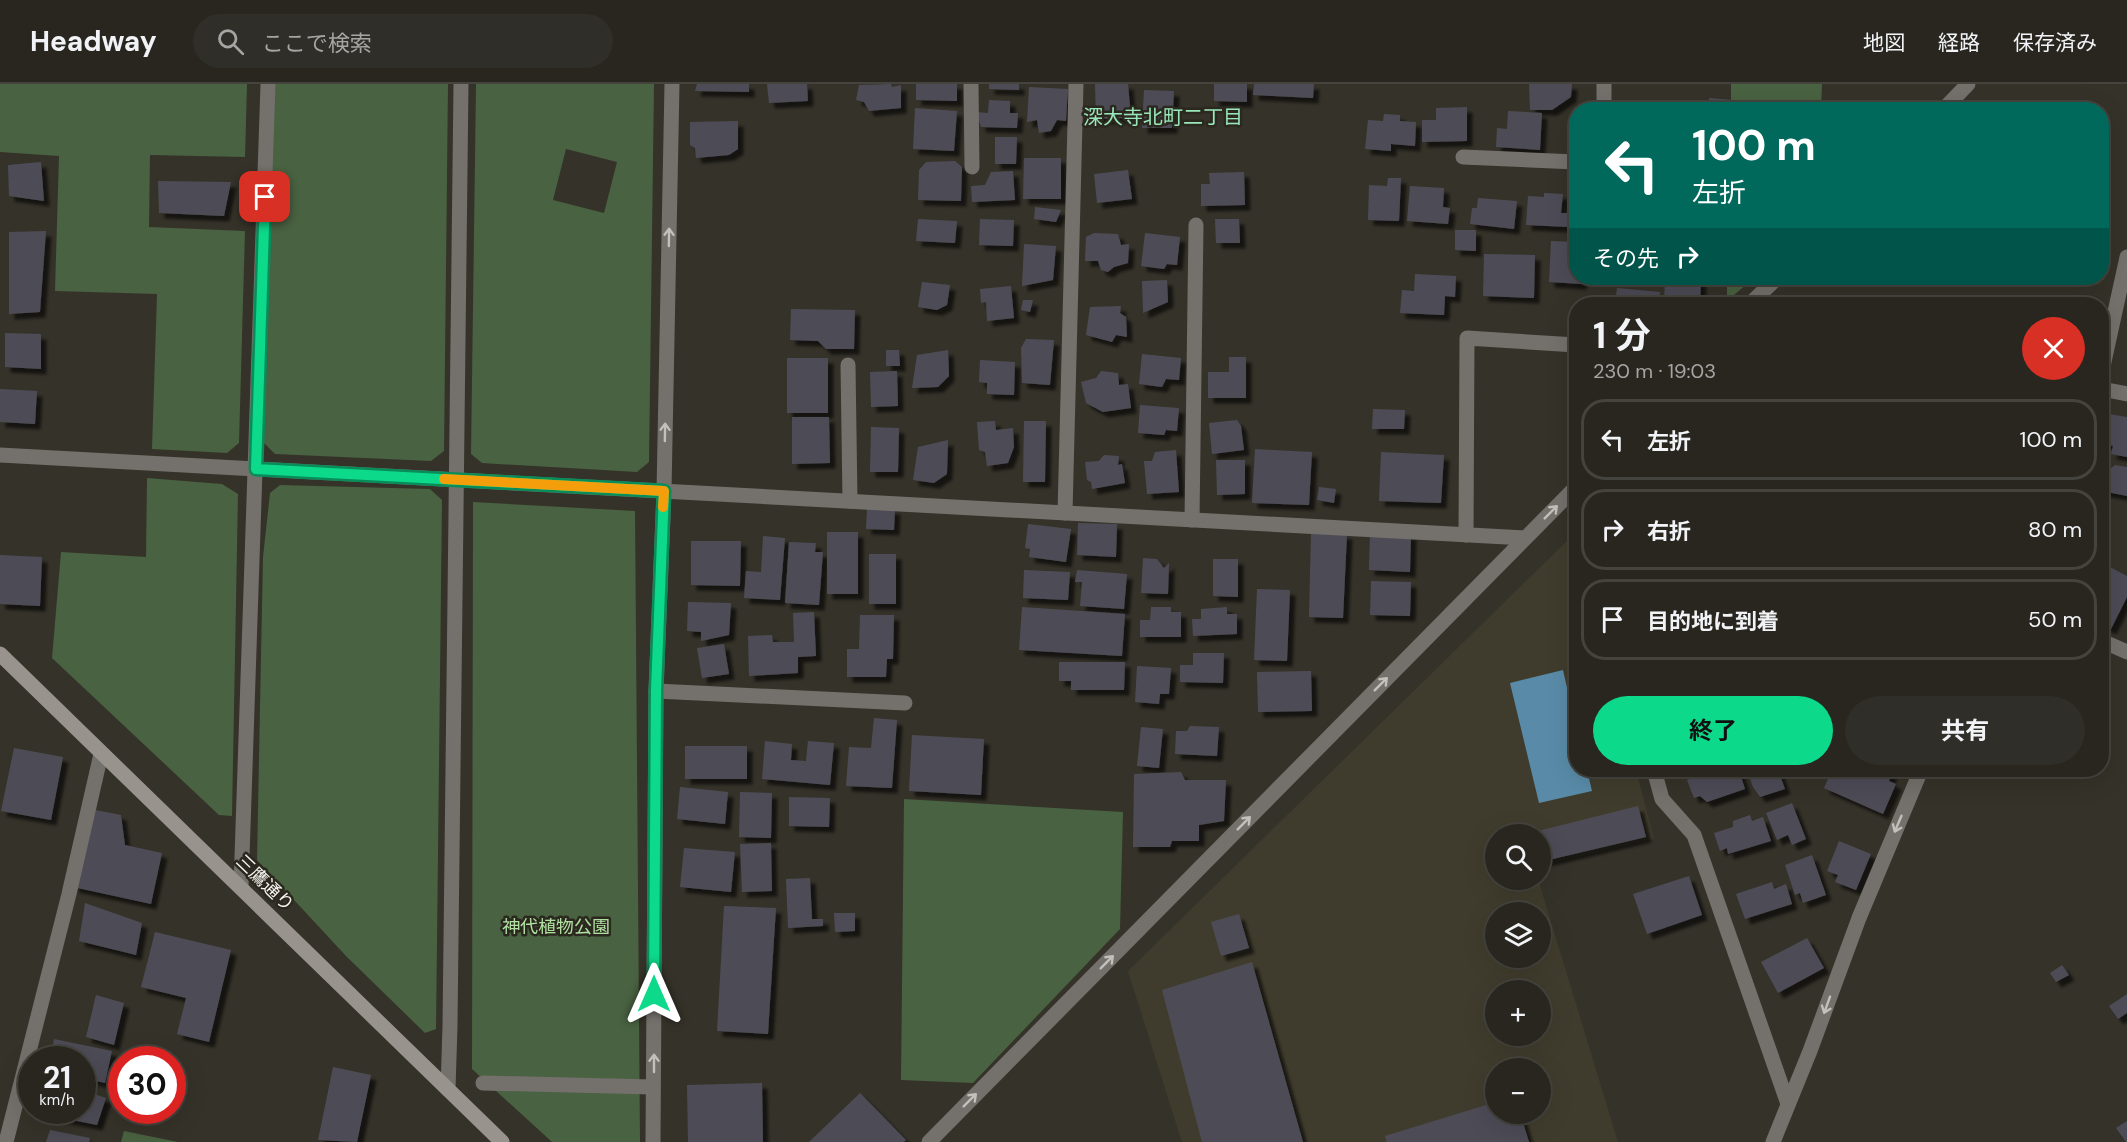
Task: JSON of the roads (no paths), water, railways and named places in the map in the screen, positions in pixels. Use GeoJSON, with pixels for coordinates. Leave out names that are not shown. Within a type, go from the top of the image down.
{"type":"FeatureCollection","features":[{"type":"Feature","properties":{"kind":"main road","name":"三鷹通り"},"geometry":{"type":"LineString","coordinates":[[0,654],[502,1142]]}},
{"type":"Feature","properties":{"kind":"street"},"geometry":{"type":"LineString","coordinates":[[241,887],[268,84]]}},
{"type":"Feature","properties":{"kind":"street"},"geometry":{"type":"LineString","coordinates":[[448,1089],[461,84]]}},
{"type":"Feature","properties":{"kind":"street"},"geometry":{"type":"LineString","coordinates":[[653,1142],[656,690],[664,491],[672,84]]}},
{"type":"Feature","properties":{"kind":"street"},"geometry":{"type":"LineString","coordinates":[[971,84],[972,167]]}},
{"type":"Feature","properties":{"kind":"street"},"geometry":{"type":"LineString","coordinates":[[1065,513],[1076,84]]}},
{"type":"Feature","properties":{"kind":"street"},"geometry":{"type":"LineString","coordinates":[[1604,84],[1604,102]]}},
{"type":"Feature","properties":{"kind":"street"},"geometry":{"type":"LineString","coordinates":[[1951,102],[1968,84]]}},
{"type":"Feature","properties":{"kind":"street"},"geometry":{"type":"LineString","coordinates":[[1463,157],[1569,162]]}},
{"type":"Feature","properties":{"kind":"street"},"geometry":{"type":"LineString","coordinates":[[1192,519],[1196,225]]}},
{"type":"Feature","properties":{"kind":"street"},"geometry":{"type":"LineString","coordinates":[[2109,339],[2127,257]]}},
{"type":"Feature","properties":{"kind":"street"},"geometry":{"type":"LineString","coordinates":[[1757,297],[1770,285]]}},
{"type":"Feature","properties":{"kind":"street"},"geometry":{"type":"LineString","coordinates":[[1466,535],[1467,338],[1569,345]]}},
{"type":"Feature","properties":{"kind":"street"},"geometry":{"type":"LineString","coordinates":[[848,366],[850,501]]}},
{"type":"Feature","properties":{"kind":"street"},"geometry":{"type":"LineString","coordinates":[[2109,390],[2127,394]]}},
{"type":"Feature","properties":{"kind":"street"},"geometry":{"type":"LineString","coordinates":[[0,455],[1525,538]]}},
{"type":"Feature","properties":{"kind":"street"},"geometry":{"type":"LineString","coordinates":[[929,1142],[1569,494]]}},
{"type":"Feature","properties":{"kind":"street"},"geometry":{"type":"LineString","coordinates":[[2109,644],[2127,652]]}},
{"type":"Feature","properties":{"kind":"street"},"geometry":{"type":"LineString","coordinates":[[656,690],[905,703]]}},
{"type":"Feature","properties":{"kind":"street"},"geometry":{"type":"LineString","coordinates":[[6,1142],[102,754]]}},
{"type":"Feature","properties":{"kind":"street"},"geometry":{"type":"LineString","coordinates":[[1656,777],[1662,799],[1694,835],[1788,1104]]}},
{"type":"Feature","properties":{"kind":"street"},"geometry":{"type":"LineString","coordinates":[[1773,1142],[1859,918],[1918,777]]}},
{"type":"Feature","properties":{"kind":"street"},"geometry":{"type":"LineString","coordinates":[[483,1083],[653,1087]]}},
{"type":"Feature","properties":{"kind":"water"},"geometry":{"type":"Polygon","coordinates":[[[1563,670],[1569,696],[1569,777],[1589,777],[1592,791],[1539,803],[1510,683],[1563,670]]]}},
{"type":"Feature","properties":{"kind":"district","name":"深大寺北町二丁目"},"geometry":{"type":"Point","coordinates":[1163,117]}},
{"type":"Feature","properties":{"kind":"park label","name":"神代植物公園"},"geometry":{"type":"Point","coordinates":[556,927]}}]}
